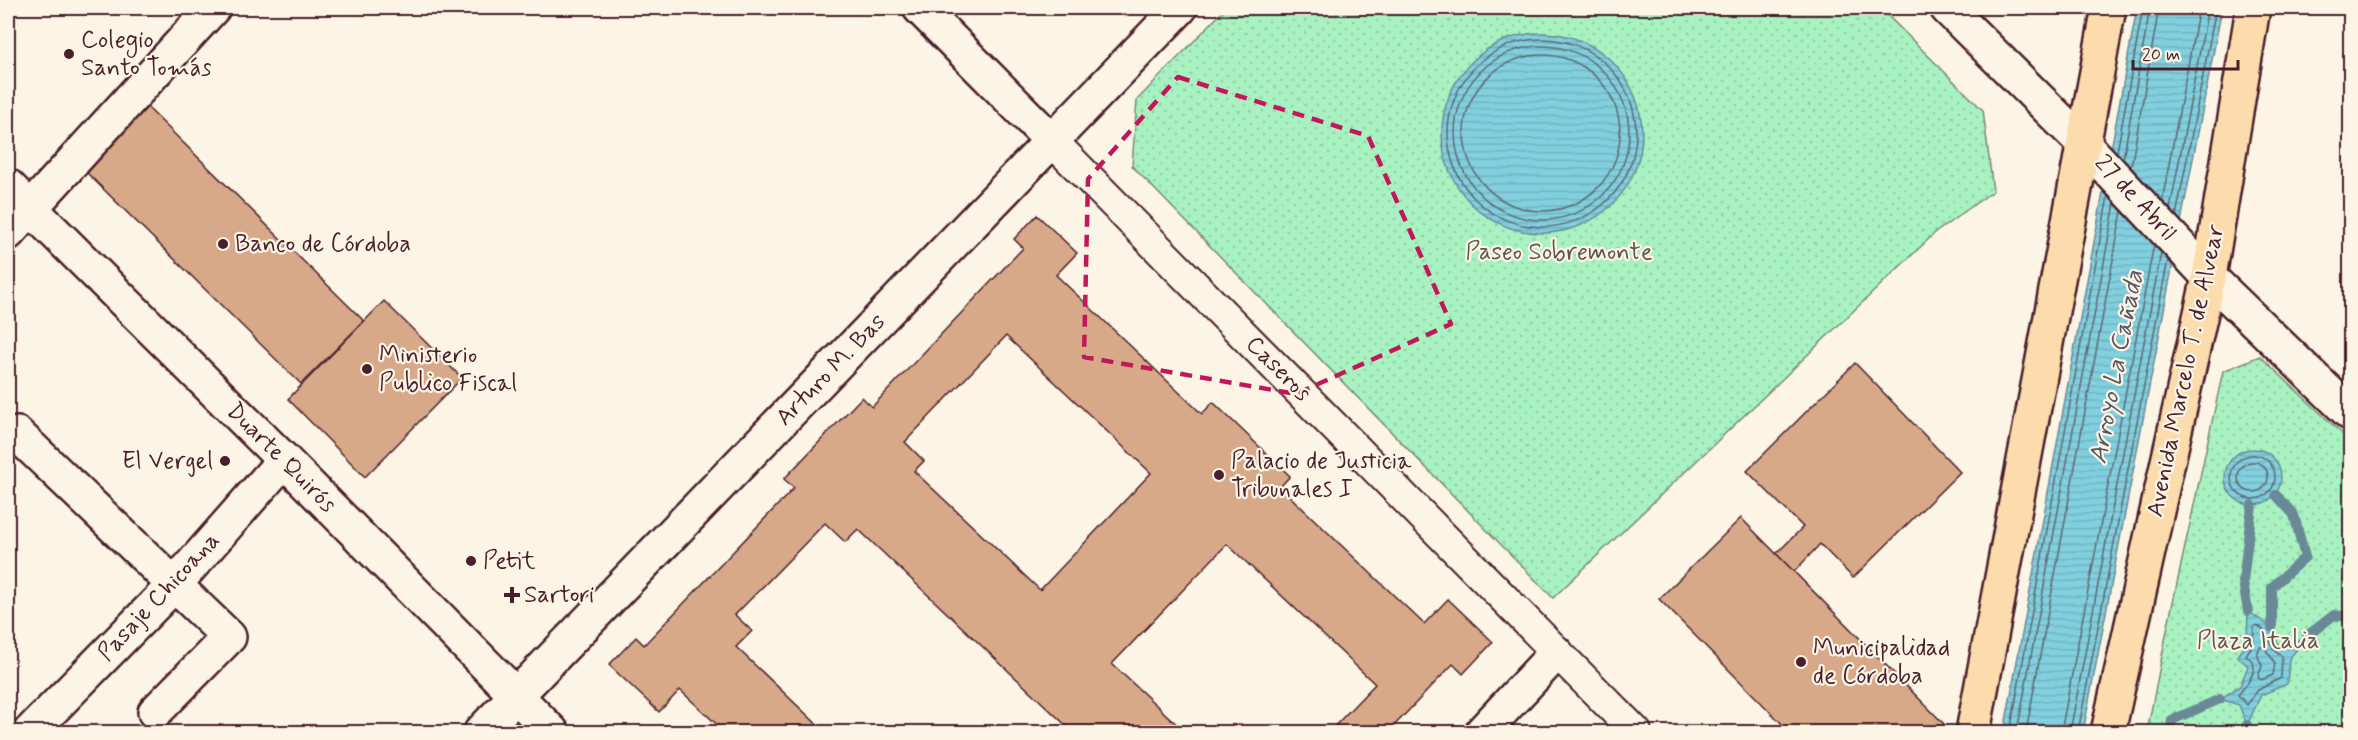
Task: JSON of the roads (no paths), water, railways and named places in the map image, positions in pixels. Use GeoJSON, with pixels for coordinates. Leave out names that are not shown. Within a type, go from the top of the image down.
{"type":"FeatureCollection","features":[{"type":"Feature","properties":{"kind":"main road"},"geometry":{"type":"LineString","coordinates":[[1973,732],[2109,8]]}},
{"type":"Feature","properties":{"kind":"main road","name":"Avenida Marcelo T. de Alvear"},"geometry":{"type":"LineString","coordinates":[[2108,732],[2209,277],[2253,8]]}},
{"type":"Feature","properties":{"kind":"street"},"geometry":{"type":"LineString","coordinates":[[8,233],[19,197],[213,8]]}},
{"type":"Feature","properties":{"kind":"street","name":"Caseros"},"geometry":{"type":"LineString","coordinates":[[920,8],[1636,732]]}},
{"type":"Feature","properties":{"kind":"street","name":"Arturo M. Bas"},"geometry":{"type":"LineString","coordinates":[[481,732],[1180,8]]}},
{"type":"Feature","properties":{"kind":"street","name":"27 de Abril"},"geometry":{"type":"LineString","coordinates":[[1947,8],[2084,144],[2209,277],[2350,413]]}},
{"type":"Feature","properties":{"kind":"street","name":"Duarte Quirós"},"geometry":{"type":"LineString","coordinates":[[19,197],[284,460],[552,732]]}},
{"type":"Feature","properties":{"kind":"street"},"geometry":{"type":"LineString","coordinates":[[17,434],[229,636],[155,712]]}},
{"type":"Feature","properties":{"kind":"street","name":"Pasaje Chicoana"},"geometry":{"type":"LineString","coordinates":[[30,732],[175,584],[284,460]]}},
{"type":"Feature","properties":{"kind":"street"},"geometry":{"type":"LineString","coordinates":[[1482,732],[1556,653]]}},
{"type":"Feature","properties":{"kind":"water","name":"Arroyo La Cañada"},"geometry":{"type":"Polygon","coordinates":[[[2137,8],[2222,8],[2083,732],[2004,732],[2137,8]]]}},
{"type":"Feature","properties":{"kind":"water"},"geometry":{"type":"Polygon","coordinates":[[[1552,33],[1562,34],[1589,44],[1606,55],[1620,69],[1635,95],[1641,113],[1641,153],[1631,180],[1620,197],[1606,211],[1589,222],[1562,232],[1532,233],[1522,232],[1495,222],[1478,211],[1464,197],[1453,180],[1443,153],[1442,123],[1443,113],[1453,86],[1464,69],[1478,55],[1495,44],[1522,34],[1552,33]]]}},
{"type":"Feature","properties":{"kind":"water"},"geometry":{"type":"Polygon","coordinates":[[[2247,449],[2259,449],[2269,453],[2277,461],[2281,477],[2277,493],[2269,501],[2259,505],[2247,505],[2237,501],[2229,493],[2225,483],[2225,471],[2229,461],[2237,453],[2247,449]]]}},
{"type":"Feature","properties":{"kind":"water"},"geometry":{"type":"Polygon","coordinates":[[[2248,611],[2272,628],[2280,649],[2307,636],[2289,659],[2287,684],[2261,695],[2247,725],[2239,705],[2220,699],[2240,686],[2248,666],[2237,656],[2247,642],[2248,611]]]}},
{"type":"Feature","properties":{"kind":"waterway"},"geometry":{"type":"LineString","coordinates":[[2272,628],[2272,587],[2305,557],[2294,515],[2276,495]]}},
{"type":"Feature","properties":{"kind":"waterway"},"geometry":{"type":"LineString","coordinates":[[2248,611],[2243,582],[2252,505]]}},
{"type":"Feature","properties":{"kind":"waterway"},"geometry":{"type":"LineString","coordinates":[[2307,636],[2334,615],[2350,617]]}},
{"type":"Feature","properties":{"kind":"waterway"},"geometry":{"type":"LineString","coordinates":[[2170,732],[2172,720],[2220,699]]}},
{"type":"Feature","properties":{"kind":"waterway"},"geometry":{"type":"LineString","coordinates":[[2243,732],[2247,725]]}},
{"type":"Feature","properties":{"kind":"place","name":"Colegio Santo Tomás"},"geometry":{"type":"Point","coordinates":[69,54]}},
{"type":"Feature","properties":{"kind":"place","name":"Banco de Córdoba"},"geometry":{"type":"Point","coordinates":[223,244]}},
{"type":"Feature","properties":{"kind":"place","name":"Ministerio Publico Fiscal"},"geometry":{"type":"Point","coordinates":[367,369]}},
{"type":"Feature","properties":{"kind":"place","name":"El Vergel"},"geometry":{"type":"Point","coordinates":[225,461]}},
{"type":"Feature","properties":{"kind":"place","name":"Palacio de Justicia Tribunales I"},"geometry":{"type":"Point","coordinates":[1219,475]}},
{"type":"Feature","properties":{"kind":"place","name":"Petit"},"geometry":{"type":"Point","coordinates":[471,561]}},
{"type":"Feature","properties":{"kind":"place","name":"Sartori"},"geometry":{"type":"Point","coordinates":[512,595]}},
{"type":"Feature","properties":{"kind":"place","name":"Municipalidad de Córdoba"},"geometry":{"type":"Point","coordinates":[1801,662]}},
{"type":"Feature","properties":{"kind":"park label","name":"Paseo Sobremonte"},"geometry":{"type":"Point","coordinates":[1559,252]}},
{"type":"Feature","properties":{"kind":"park label","name":"Plaza Italia"},"geometry":{"type":"Point","coordinates":[2258,641]}}]}
